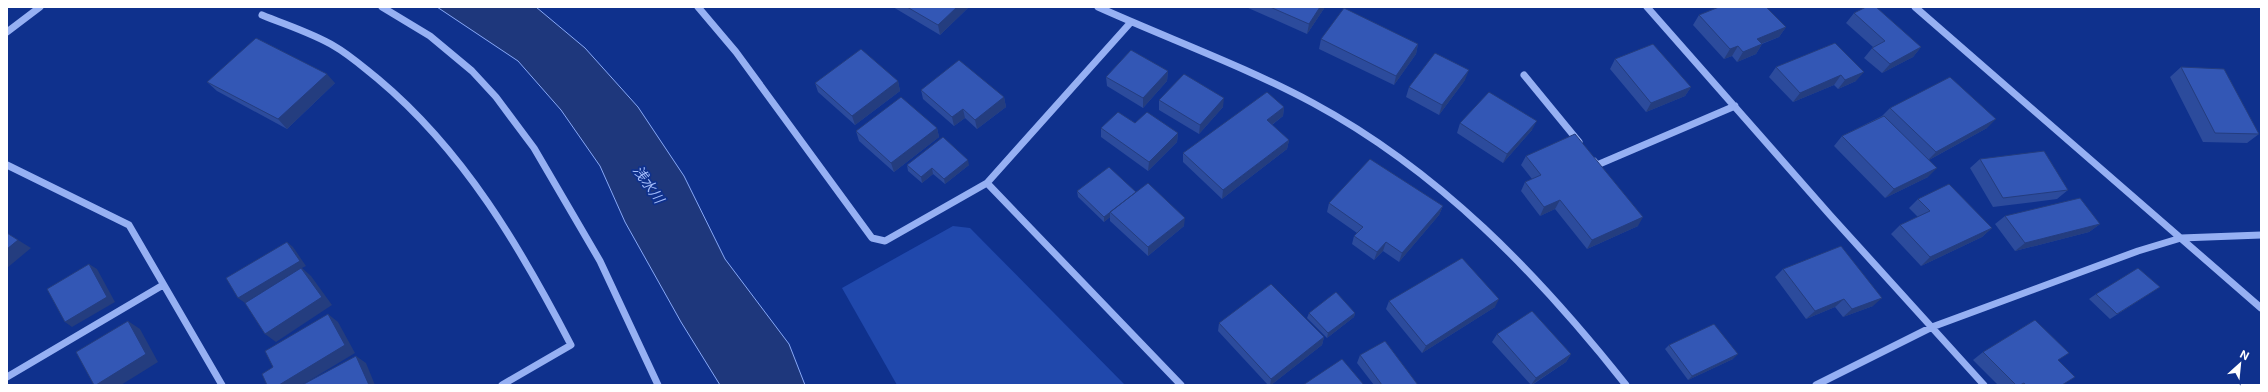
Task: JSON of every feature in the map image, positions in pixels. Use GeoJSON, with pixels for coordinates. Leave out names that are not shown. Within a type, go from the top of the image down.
{"type":"FeatureCollection","features":[{"type":"Feature","properties":{"kind":"street"},"geometry":{"type":"LineString","coordinates":[[7,32],[40,7]]}},
{"type":"Feature","properties":{"kind":"street"},"geometry":{"type":"LineString","coordinates":[[382,7],[430,36],[472,71],[496,97],[534,148],[600,261],[658,385]]}},
{"type":"Feature","properties":{"kind":"street"},"geometry":{"type":"LineString","coordinates":[[698,7],[736,52],[872,238],[886,241],[988,183],[1131,22]]}},
{"type":"Feature","properties":{"kind":"street"},"geometry":{"type":"LineString","coordinates":[[1098,7],[1237,66],[1314,103],[1380,144],[1455,200],[1524,268],[1593,341],[1626,385]]}},
{"type":"Feature","properties":{"kind":"street"},"geometry":{"type":"LineString","coordinates":[[1647,7],[1830,215],[1984,385]]}},
{"type":"Feature","properties":{"kind":"street"},"geometry":{"type":"LineString","coordinates":[[1915,7],[2261,308]]}},
{"type":"Feature","properties":{"kind":"street"},"geometry":{"type":"LineString","coordinates":[[262,15],[334,46],[391,88],[435,132],[465,170],[533,271],[571,345],[502,385]]}},
{"type":"Feature","properties":{"kind":"street"},"geometry":{"type":"LineString","coordinates":[[1524,75],[1583,147]]}},
{"type":"Feature","properties":{"kind":"street"},"geometry":{"type":"LineString","coordinates":[[1588,153],[1597,165],[1735,106]]}},
{"type":"Feature","properties":{"kind":"street"},"geometry":{"type":"LineString","coordinates":[[7,165],[130,225],[163,285],[222,385]]}},
{"type":"Feature","properties":{"kind":"street"},"geometry":{"type":"LineString","coordinates":[[988,183],[1181,385]]}},
{"type":"Feature","properties":{"kind":"street"},"geometry":{"type":"LineString","coordinates":[[1816,385],[1932,327],[2138,251],[2181,238],[2261,235]]}},
{"type":"Feature","properties":{"kind":"street"},"geometry":{"type":"LineString","coordinates":[[7,377],[163,285]]}},
{"type":"Feature","properties":{"kind":"shaded area"},"geometry":{"type":"Polygon","coordinates":[[[953,226],[970,228],[1125,385],[897,385],[842,288],[953,226]]]}},
{"type":"Feature","properties":{"kind":"water","name":"浅水川"},"geometry":{"type":"Polygon","coordinates":[[[437,7],[536,7],[585,48],[638,107],[684,176],[725,259],[789,344],[805,385],[720,385],[681,322],[625,222],[600,166],[561,110],[518,61],[437,7]]]}},
{"type":"Feature","properties":{"kind":"building"},"geometry":{"type":"Polygon","coordinates":[[[907,7],[957,7],[938,25],[907,7]]]}},
{"type":"Feature","properties":{"kind":"building"},"geometry":{"type":"Polygon","coordinates":[[[1270,7],[1320,7],[1309,24],[1270,7]]]}},
{"type":"Feature","properties":{"kind":"building"},"geometry":{"type":"Polygon","coordinates":[[[1719,7],[1766,7],[1786,27],[1757,39],[1762,44],[1743,52],[1738,46],[1730,49],[1699,15],[1719,7]]]}},
{"type":"Feature","properties":{"kind":"building"},"geometry":{"type":"Polygon","coordinates":[[[1866,7],[1876,7],[1921,47],[1890,64],[1872,48],[1885,41],[1854,13],[1866,7]]]}},
{"type":"Feature","properties":{"kind":"building"},"geometry":{"type":"Polygon","coordinates":[[[1344,8],[1418,44],[1396,76],[1321,39],[1344,8]]]}},
{"type":"Feature","properties":{"kind":"building"},"geometry":{"type":"Polygon","coordinates":[[[256,38],[327,74],[278,119],[207,82],[256,38]]]}},
{"type":"Feature","properties":{"kind":"building"},"geometry":{"type":"Polygon","coordinates":[[[1835,43],[1864,72],[1845,80],[1841,75],[1800,93],[1776,67],[1835,43]]]}},
{"type":"Feature","properties":{"kind":"building"},"geometry":{"type":"Polygon","coordinates":[[[1653,44],[1691,87],[1651,103],[1615,59],[1653,44]]]}},
{"type":"Feature","properties":{"kind":"building"},"geometry":{"type":"Polygon","coordinates":[[[861,49],[898,81],[852,116],[815,83],[861,49]]]}},
{"type":"Feature","properties":{"kind":"building"},"geometry":{"type":"Polygon","coordinates":[[[1131,50],[1168,71],[1143,98],[1106,77],[1131,50]]]}},
{"type":"Feature","properties":{"kind":"building"},"geometry":{"type":"Polygon","coordinates":[[[1435,53],[1469,70],[1442,105],[1409,87],[1435,53]]]}},
{"type":"Feature","properties":{"kind":"building"},"geometry":{"type":"Polygon","coordinates":[[[959,60],[1004,97],[975,120],[963,109],[952,117],[921,90],[959,60]]]}},
{"type":"Feature","properties":{"kind":"building"},"geometry":{"type":"Polygon","coordinates":[[[2181,67],[2224,69],[2259,134],[2215,133],[2181,67]]]}},
{"type":"Feature","properties":{"kind":"building"},"geometry":{"type":"Polygon","coordinates":[[[1184,74],[1224,98],[1200,125],[1159,100],[1184,74]]]}},
{"type":"Feature","properties":{"kind":"building"},"geometry":{"type":"Polygon","coordinates":[[[1950,77],[1996,119],[1936,152],[1890,108],[1950,77]]]}},
{"type":"Feature","properties":{"kind":"building"},"geometry":{"type":"Polygon","coordinates":[[[1267,92],[1284,107],[1267,120],[1289,140],[1223,190],[1183,153],[1267,92]]]}},
{"type":"Feature","properties":{"kind":"building"},"geometry":{"type":"Polygon","coordinates":[[[1489,92],[1537,121],[1507,154],[1460,123],[1489,92]]]}},
{"type":"Feature","properties":{"kind":"building"},"geometry":{"type":"Polygon","coordinates":[[[901,97],[937,128],[891,163],[856,131],[901,97]]]}},
{"type":"Feature","properties":{"kind":"building"},"geometry":{"type":"Polygon","coordinates":[[[1118,112],[1135,123],[1147,112],[1178,133],[1149,162],[1101,128],[1118,112]]]}},
{"type":"Feature","properties":{"kind":"building"},"geometry":{"type":"Polygon","coordinates":[[[1884,116],[1937,168],[1894,189],[1842,136],[1884,116]]]}},
{"type":"Feature","properties":{"kind":"building"},"geometry":{"type":"Polygon","coordinates":[[[1575,134],[1643,217],[1592,240],[1560,200],[1544,207],[1525,182],[1541,175],[1526,156],[1575,134]]]}},
{"type":"Feature","properties":{"kind":"building"},"geometry":{"type":"Polygon","coordinates":[[[943,137],[968,160],[944,179],[932,168],[921,177],[907,165],[943,137]]]}},
{"type":"Feature","properties":{"kind":"building"},"geometry":{"type":"Polygon","coordinates":[[[2044,151],[2068,190],[2003,198],[1980,159],[2044,151]]]}},
{"type":"Feature","properties":{"kind":"building"},"geometry":{"type":"Polygon","coordinates":[[[1370,159],[1443,206],[1402,253],[1386,242],[1377,252],[1354,236],[1363,227],[1329,203],[1370,159]]]}},
{"type":"Feature","properties":{"kind":"building"},"geometry":{"type":"Polygon","coordinates":[[[1109,167],[1136,192],[1104,217],[1077,191],[1109,167]]]}},
{"type":"Feature","properties":{"kind":"building"},"geometry":{"type":"Polygon","coordinates":[[[1148,183],[1185,218],[1148,247],[1110,212],[1148,183]]]}},
{"type":"Feature","properties":{"kind":"building"},"geometry":{"type":"Polygon","coordinates":[[[1949,184],[1992,228],[1930,257],[1900,225],[1930,211],[1918,199],[1949,184]]]}},
{"type":"Feature","properties":{"kind":"building"},"geometry":{"type":"Polygon","coordinates":[[[2080,198],[2100,224],[2025,243],[2005,216],[2080,198]]]}},
{"type":"Feature","properties":{"kind":"building"},"geometry":{"type":"Polygon","coordinates":[[[7,233],[18,240],[7,249],[7,233]]]}},
{"type":"Feature","properties":{"kind":"building"},"geometry":{"type":"Polygon","coordinates":[[[287,242],[300,261],[238,298],[226,278],[287,242]]]}},
{"type":"Feature","properties":{"kind":"building"},"geometry":{"type":"Polygon","coordinates":[[[1841,246],[1882,298],[1852,309],[1844,299],[1815,311],[1783,269],[1841,246]]]}},
{"type":"Feature","properties":{"kind":"building"},"geometry":{"type":"Polygon","coordinates":[[[1462,258],[1499,299],[1426,346],[1389,301],[1462,258]]]}},
{"type":"Feature","properties":{"kind":"building"},"geometry":{"type":"Polygon","coordinates":[[[89,264],[107,297],[65,322],[47,289],[89,264]]]}},
{"type":"Feature","properties":{"kind":"building"},"geometry":{"type":"Polygon","coordinates":[[[301,268],[322,297],[265,334],[245,303],[301,268]]]}},
{"type":"Feature","properties":{"kind":"building"},"geometry":{"type":"Polygon","coordinates":[[[2138,268],[2160,287],[2117,314],[2096,294],[2138,268]]]}},
{"type":"Feature","properties":{"kind":"building"},"geometry":{"type":"Polygon","coordinates":[[[1271,284],[1324,337],[1271,379],[1219,323],[1271,284]]]}},
{"type":"Feature","properties":{"kind":"building"},"geometry":{"type":"Polygon","coordinates":[[[1336,292],[1355,313],[1328,333],[1309,313],[1336,292]]]}},
{"type":"Feature","properties":{"kind":"building"},"geometry":{"type":"Polygon","coordinates":[[[1532,311],[1571,354],[1536,378],[1497,334],[1532,311]]]}},
{"type":"Feature","properties":{"kind":"building"},"geometry":{"type":"Polygon","coordinates":[[[328,314],[345,345],[279,385],[267,385],[262,374],[273,367],[265,351],[328,314]]]}},
{"type":"Feature","properties":{"kind":"building"},"geometry":{"type":"Polygon","coordinates":[[[2035,320],[2069,353],[2058,360],[2075,377],[2062,385],[2026,385],[2024,383],[2016,385],[1983,352],[2035,320]]]}},
{"type":"Feature","properties":{"kind":"building"},"geometry":{"type":"Polygon","coordinates":[[[128,321],[146,354],[94,385],[76,352],[128,321]]]}},
{"type":"Feature","properties":{"kind":"building"},"geometry":{"type":"Polygon","coordinates":[[[1714,324],[1738,354],[1692,376],[1669,345],[1714,324]]]}},
{"type":"Feature","properties":{"kind":"building"},"geometry":{"type":"Polygon","coordinates":[[[1385,341],[1418,385],[1382,385],[1360,355],[1385,341]]]}},
{"type":"Feature","properties":{"kind":"building"},"geometry":{"type":"Polygon","coordinates":[[[356,356],[369,385],[302,385],[356,356]]]}},
{"type":"Feature","properties":{"kind":"building"},"geometry":{"type":"Polygon","coordinates":[[[1342,359],[1364,385],[1303,385],[1342,359]]]}}]}
